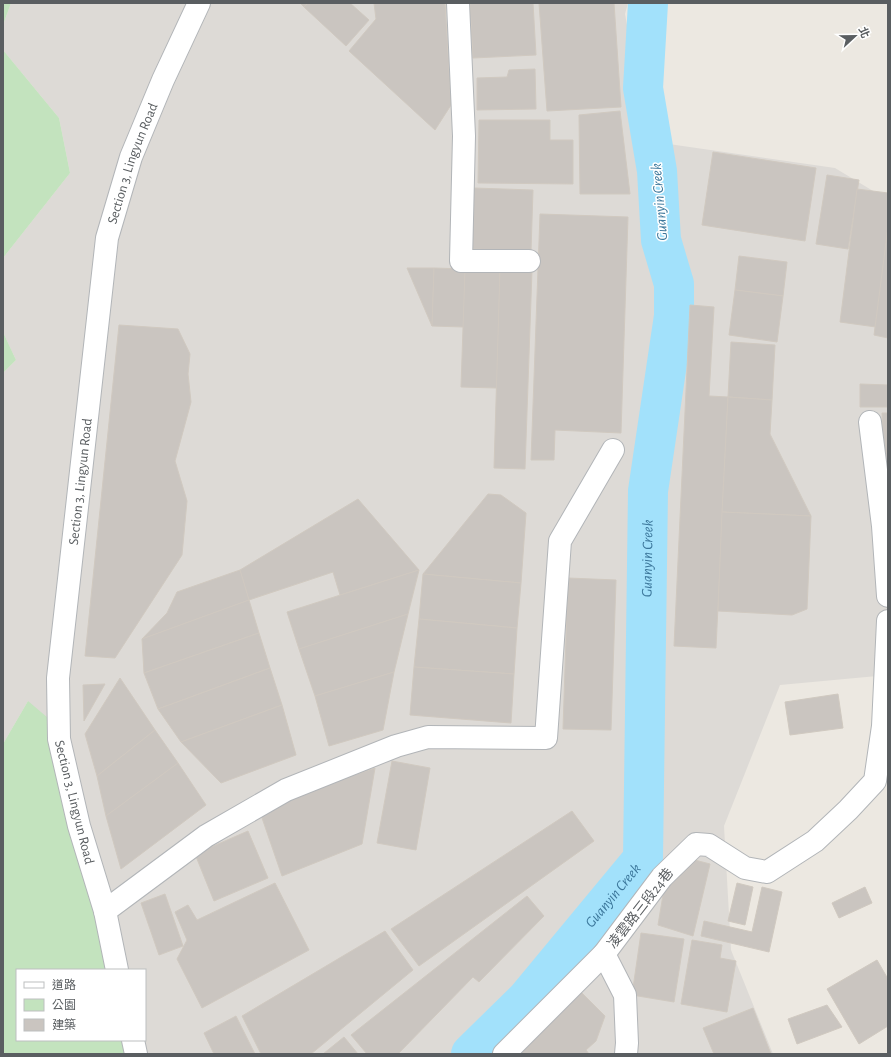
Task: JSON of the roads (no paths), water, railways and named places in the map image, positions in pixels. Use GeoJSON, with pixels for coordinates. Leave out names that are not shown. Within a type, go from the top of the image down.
{"type":"FeatureCollection","features":[{"type":"Feature","properties":{"kind":"street","name":"Section 3, Lingyun Road"},"geometry":{"type":"LineString","coordinates":[[118,969],[105,911],[79,826],[59,739],[58,678],[107,238],[131,157],[163,80],[199,3]]}},
{"type":"Feature","properties":{"kind":"street"},"geometry":{"type":"LineString","coordinates":[[458,3],[464,136],[461,261],[529,261]]}},
{"type":"Feature","properties":{"kind":"street"},"geometry":{"type":"LineString","coordinates":[[870,422],[883,526],[888,596]]}},
{"type":"Feature","properties":{"kind":"street"},"geometry":{"type":"LineString","coordinates":[[105,911],[206,836],[286,790],[396,746],[428,737],[546,738],[560,541],[613,450]]}},
{"type":"Feature","properties":{"kind":"street","name":"凌雲路三段24巷"},"geometry":{"type":"LineString","coordinates":[[504,1054],[604,954],[662,876],[696,844],[709,845],[745,868],[767,872],[815,842],[875,781],[883,726],[888,621]]}},
{"type":"Feature","properties":{"kind":"street","name":"凌雲路三段24巷"},"geometry":{"type":"LineString","coordinates":[[604,954],[625,995],[626,1054]]}},
{"type":"Feature","properties":{"kind":"street"},"geometry":{"type":"LineString","coordinates":[[133,1041],[136,1054]]}},
{"type":"Feature","properties":{"kind":"waterway","name":"Guanyin Creek"},"geometry":{"type":"LineString","coordinates":[[471,1054],[527,999],[643,859],[648,491],[674,316],[674,284],[661,240],[657,171],[643,88],[648,3]]}}]}
